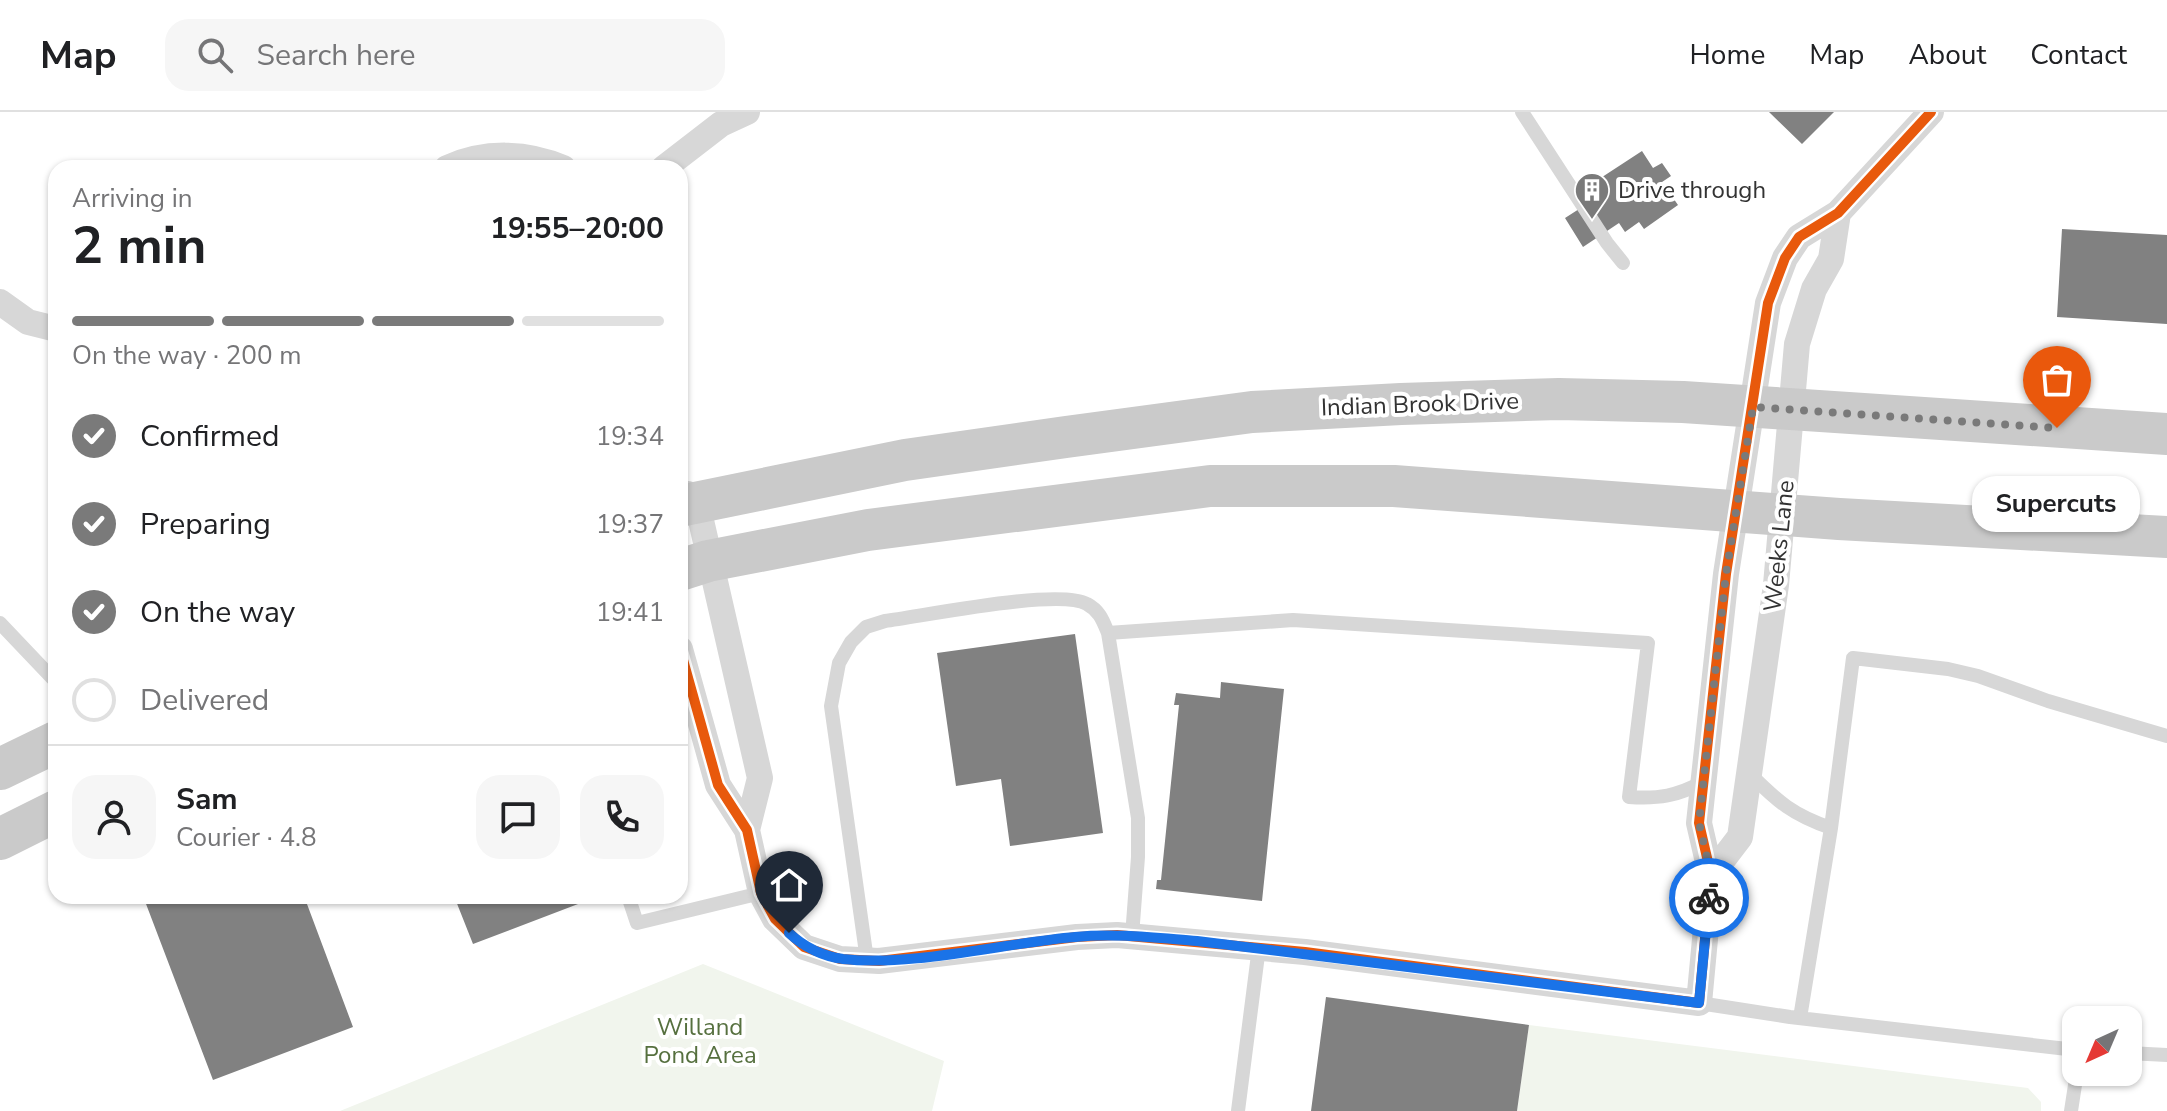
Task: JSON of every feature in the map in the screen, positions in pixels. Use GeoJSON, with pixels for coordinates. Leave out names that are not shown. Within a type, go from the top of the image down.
{"type":"FeatureCollection","features":[{"type":"Feature","properties":{"kind":"main road","name":"Indian Brook Drive"},"geometry":{"type":"LineString","coordinates":[[688,498],[905,460],[1252,412],[1559,399],[1683,402],[2167,434]]}},
{"type":"Feature","properties":{"kind":"main road"},"geometry":{"type":"LineString","coordinates":[[694,566],[868,530],[1210,486],[1394,486],[1782,515],[2167,537]]}},
{"type":"Feature","properties":{"kind":"main road"},"geometry":{"type":"LineString","coordinates":[[0,769],[48,746]]}},
{"type":"Feature","properties":{"kind":"main road"},"geometry":{"type":"LineString","coordinates":[[0,839],[48,815]]}},
{"type":"Feature","properties":{"kind":"street"},"geometry":{"type":"LineString","coordinates":[[674,160],[721,124],[747,112]]}},
{"type":"Feature","properties":{"kind":"street","name":"Weeks Lane"},"geometry":{"type":"LineString","coordinates":[[1711,875],[1740,837],[1776,585],[1782,515],[1764,326],[1775,281],[1799,237],[1838,213],[1931,112]]}},
{"type":"Feature","properties":{"kind":"street"},"geometry":{"type":"LineString","coordinates":[[477,160],[496,155],[517,155],[545,160]]}},
{"type":"Feature","properties":{"kind":"street","name":"Weeks Lane"},"geometry":{"type":"LineString","coordinates":[[1699,1003],[1711,875],[1699,823],[1726,574],[1736,511],[1797,344],[1804,314],[1831,259],[1838,213]]}},
{"type":"Feature","properties":{"kind":"street"},"geometry":{"type":"LineString","coordinates":[[0,302],[28,322],[48,327]]}},
{"type":"Feature","properties":{"kind":"street"},"geometry":{"type":"LineString","coordinates":[[688,515],[694,566],[722,608],[760,778],[747,830]]}},
{"type":"Feature","properties":{"kind":"street"},"geometry":{"type":"LineString","coordinates":[[688,678],[718,785],[747,830],[761,893],[775,919],[804,947],[840,959],[867,960],[1077,937],[1132,936],[1259,947],[1699,1003]]}},
{"type":"Feature","properties":{"kind":"lane"},"geometry":{"type":"LineString","coordinates":[[1522,112],[1623,263]]}},
{"type":"Feature","properties":{"kind":"lane"},"geometry":{"type":"LineString","coordinates":[[867,960],[831,706],[839,663],[851,642],[866,627],[885,621],[1055,598],[1086,603],[1099,612],[1108,633],[1138,818],[1132,936]]}},
{"type":"Feature","properties":{"kind":"lane"},"geometry":{"type":"LineString","coordinates":[[1108,633],[1293,620],[1648,643],[1629,797],[1659,799],[1678,795],[1703,782]]}},
{"type":"Feature","properties":{"kind":"lane"},"geometry":{"type":"LineString","coordinates":[[0,623],[48,674]]}},
{"type":"Feature","properties":{"kind":"lane"},"geometry":{"type":"LineString","coordinates":[[1800,1018],[1831,828],[1853,658],[1948,669],[1978,676],[2048,701],[2167,736]]}},
{"type":"Feature","properties":{"kind":"lane"},"geometry":{"type":"LineString","coordinates":[[1750,774],[1782,806],[1801,818],[1831,828]]}},
{"type":"Feature","properties":{"kind":"lane"},"geometry":{"type":"LineString","coordinates":[[631,904],[637,923],[761,893]]}},
{"type":"Feature","properties":{"kind":"lane"},"geometry":{"type":"LineString","coordinates":[[1238,1111],[1259,947]]}},
{"type":"Feature","properties":{"kind":"lane"},"geometry":{"type":"LineString","coordinates":[[1699,1003],[2062,1048]]}},
{"type":"Feature","properties":{"kind":"lane"},"geometry":{"type":"LineString","coordinates":[[2142,1054],[2167,1055]]}},
{"type":"Feature","properties":{"kind":"lane"},"geometry":{"type":"LineString","coordinates":[[2071,1111],[2075,1086]]}},
{"type":"Feature","properties":{"kind":"green space","name":"Willand Pond Area"},"geometry":{"type":"Polygon","coordinates":[[[703,964],[944,1061],[932,1111],[340,1111],[703,964]]]}},
{"type":"Feature","properties":{"kind":"green space"},"geometry":{"type":"Polygon","coordinates":[[[1529,1025],[2028,1088],[2041,1102],[2041,1111],[1517,1111],[1529,1025]]]}},
{"type":"Feature","properties":{"kind":"building"},"geometry":{"type":"Polygon","coordinates":[[[1769,112],[1834,112],[1802,144],[1769,112]]]}},
{"type":"Feature","properties":{"kind":"building"},"geometry":{"type":"Polygon","coordinates":[[[1642,151],[1653,168],[1662,163],[1671,176],[1662,182],[1678,205],[1644,229],[1639,222],[1625,232],[1619,223],[1583,247],[1565,218],[1601,195],[1593,183],[1642,151]]]}},
{"type":"Feature","properties":{"kind":"building"},"geometry":{"type":"Polygon","coordinates":[[[2062,229],[2167,235],[2167,324],[2057,317],[2062,229]]]}},
{"type":"Feature","properties":{"kind":"building"},"geometry":{"type":"Polygon","coordinates":[[[1075,634],[1103,833],[1010,846],[1001,779],[956,786],[937,653],[1075,634]]]}},
{"type":"Feature","properties":{"kind":"building"},"geometry":{"type":"Polygon","coordinates":[[[1221,682],[1284,689],[1262,901],[1156,889],[1157,880],[1161,880],[1179,705],[1174,705],[1176,693],[1220,698],[1221,682]]]}},
{"type":"Feature","properties":{"kind":"building"},"geometry":{"type":"Polygon","coordinates":[[[146,904],[307,904],[353,1027],[213,1080],[146,904]]]}},
{"type":"Feature","properties":{"kind":"building"},"geometry":{"type":"Polygon","coordinates":[[[457,904],[578,904],[473,944],[457,904]]]}},
{"type":"Feature","properties":{"kind":"building"},"geometry":{"type":"Polygon","coordinates":[[[1326,997],[1529,1025],[1517,1111],[1311,1111],[1326,997]]]}},
{"type":"Feature","properties":{"kind":"cycle path"},"geometry":{"type":"LineString","coordinates":[[688,678],[718,785],[747,830],[761,893],[775,919],[804,947],[840,959],[879,961],[1117,935],[1305,952],[1699,1003],[1711,875],[1699,823],[1726,574],[1768,303],[1785,258],[1799,237],[1838,213],[1931,112]]}},
{"type":"Feature","properties":{"kind":"way so far"},"geometry":{"type":"LineString","coordinates":[[1709,898],[1711,875],[1699,823],[1726,574],[1753,407],[2057,428]]}},
{"type":"Feature","properties":{"kind":"place","name":"Drive through"},"geometry":{"type":"Point","coordinates":[1592,221]}},
{"type":"Feature","properties":{"kind":"place","name":"Supercuts"},"geometry":{"type":"Point","coordinates":[2057,428]}},
{"type":"Feature","properties":{"kind":"route"},"geometry":{"type":"LineString","coordinates":[[789,933],[804,947],[840,959],[879,961],[1077,937],[1117,935],[1197,941],[1699,1003],[1709,898]]}}]}
